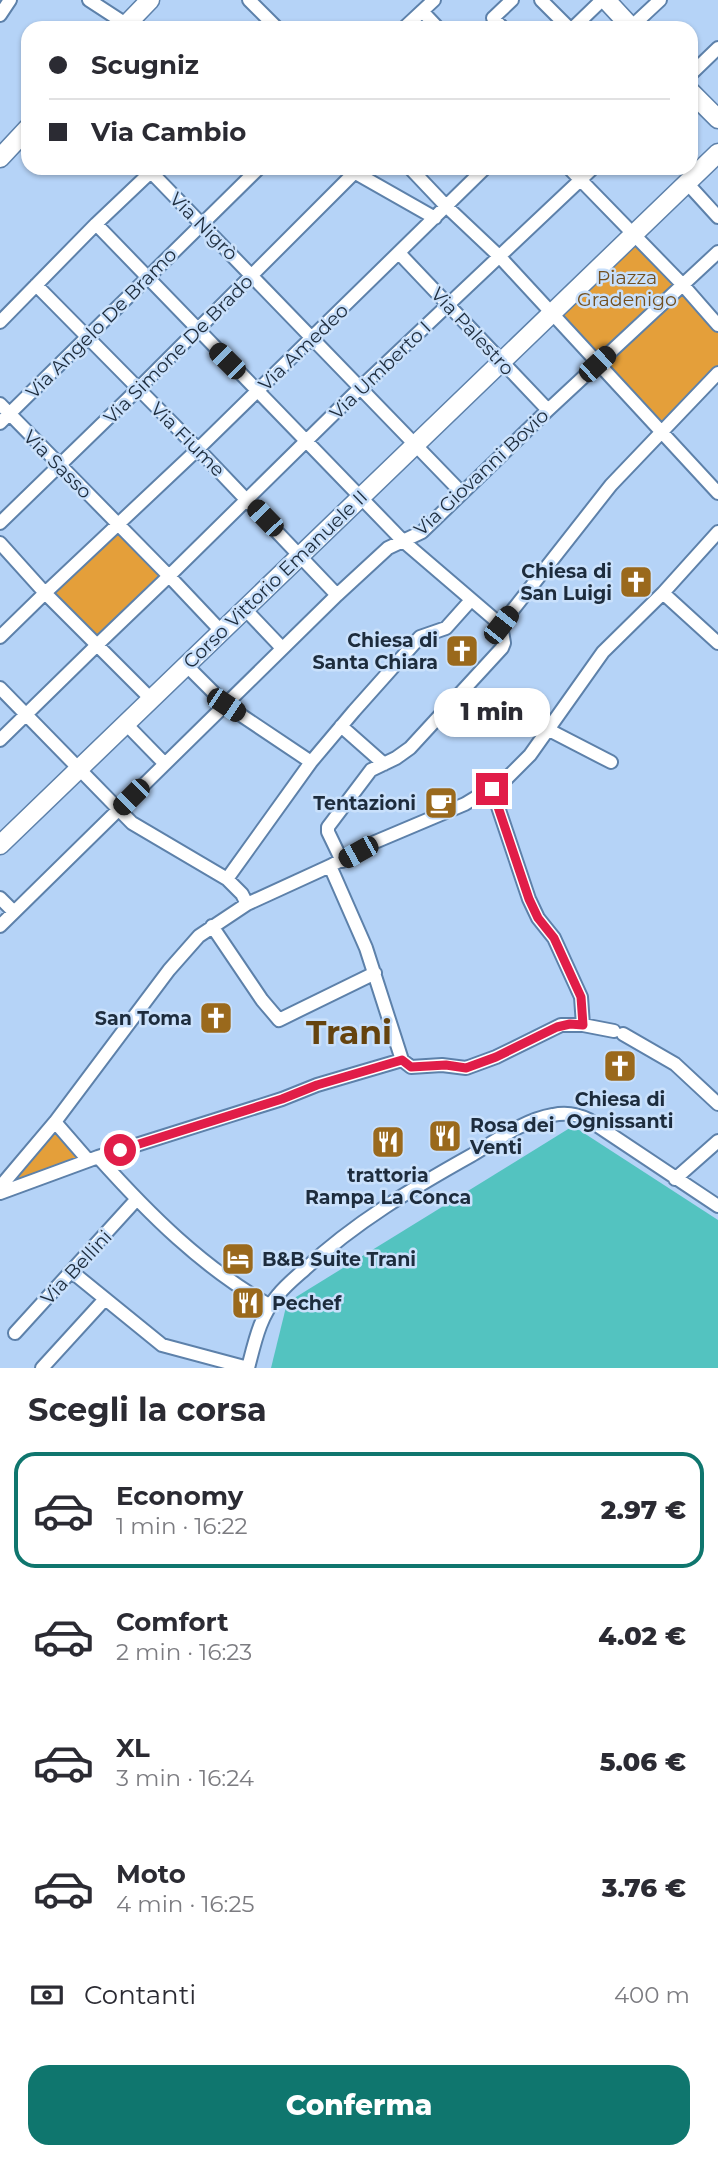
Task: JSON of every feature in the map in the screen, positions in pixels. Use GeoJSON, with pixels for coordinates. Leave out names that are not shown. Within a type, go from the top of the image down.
{"type":"FeatureCollection","features":[{"type":"Feature","properties":{"kind":"street"},"geometry":{"type":"LineString","coordinates":[[0,15],[10,0]]}},
{"type":"Feature","properties":{"kind":"street"},"geometry":{"type":"LineString","coordinates":[[89,0],[119,21]]}},
{"type":"Feature","properties":{"kind":"street"},"geometry":{"type":"LineString","coordinates":[[132,21],[150,0]]}},
{"type":"Feature","properties":{"kind":"street"},"geometry":{"type":"LineString","coordinates":[[249,0],[270,21]]}},
{"type":"Feature","properties":{"kind":"street"},"geometry":{"type":"LineString","coordinates":[[411,21],[434,0]]}},
{"type":"Feature","properties":{"kind":"street"},"geometry":{"type":"LineString","coordinates":[[497,21],[494,18],[512,0]]}},
{"type":"Feature","properties":{"kind":"street"},"geometry":{"type":"LineString","coordinates":[[541,0],[564,21]]}},
{"type":"Feature","properties":{"kind":"street"},"geometry":{"type":"LineString","coordinates":[[579,21],[604,0],[624,21]]}},
{"type":"Feature","properties":{"kind":"street"},"geometry":{"type":"LineString","coordinates":[[638,21],[660,0]]}},
{"type":"Feature","properties":{"kind":"street"},"geometry":{"type":"LineString","coordinates":[[422,11],[431,21]]}},
{"type":"Feature","properties":{"kind":"street"},"geometry":{"type":"LineString","coordinates":[[698,67],[718,48]]}},
{"type":"Feature","properties":{"kind":"street"},"geometry":{"type":"LineString","coordinates":[[698,99],[718,119]]}},
{"type":"Feature","properties":{"kind":"street"},"geometry":{"type":"LineString","coordinates":[[0,158],[21,136]]}},
{"type":"Feature","properties":{"kind":"street"},"geometry":{"type":"LineString","coordinates":[[698,172],[718,153]]}},
{"type":"Feature","properties":{"kind":"street"},"geometry":{"type":"LineString","coordinates":[[0,322],[148,175]]}},
{"type":"Feature","properties":{"kind":"street","name":"Via Nigrò"},"geometry":{"type":"LineString","coordinates":[[158,175],[461,492]]}},
{"type":"Feature","properties":{"kind":"street","name":"Via Angelo De Bramo"},"geometry":{"type":"LineString","coordinates":[[3,413],[87,338],[252,175]]}},
{"type":"Feature","properties":{"kind":"street","name":"Via Simone De Brado"},"geometry":{"type":"LineString","coordinates":[[0,523],[253,275],[350,175]]}},
{"type":"Feature","properties":{"kind":"street"},"geometry":{"type":"LineString","coordinates":[[361,175],[435,218]]}},
{"type":"Feature","properties":{"kind":"street"},"geometry":{"type":"LineString","coordinates":[[417,175],[499,256],[718,493]]}},
{"type":"Feature","properties":{"kind":"street","name":"Via Amedeo"},"geometry":{"type":"LineString","coordinates":[[45,593],[313,338],[478,175]]}},
{"type":"Feature","properties":{"kind":"street"},"geometry":{"type":"LineString","coordinates":[[576,175],[718,325]]}},
{"type":"Feature","properties":{"kind":"street","name":"Via Umberto I"},"geometry":{"type":"LineString","coordinates":[[97,645],[360,388],[586,175]]}},
{"type":"Feature","properties":{"kind":"street"},"geometry":{"type":"LineString","coordinates":[[551,314],[695,175]]}},
{"type":"Feature","properties":{"kind":"street"},"geometry":{"type":"LineString","coordinates":[[687,183],[718,218]]}},
{"type":"Feature","properties":{"kind":"street"},"geometry":{"type":"LineString","coordinates":[[96,224],[403,541],[501,625],[504,643],[502,648],[410,748],[371,770],[328,827],[336,864],[375,973],[402,1060],[411,1067],[446,1065],[466,1068],[496,1057],[557,1027],[583,1025],[618,1033],[675,1063],[718,1104]]}},
{"type":"Feature","properties":{"kind":"street"},"geometry":{"type":"LineString","coordinates":[[597,364],[718,252]]}},
{"type":"Feature","properties":{"kind":"street","name":"Via Palestro"},"geometry":{"type":"LineString","coordinates":[[398,253],[548,410]]}},
{"type":"Feature","properties":{"kind":"street","name":"Via Fiume"},"geometry":{"type":"LineString","coordinates":[[36,285],[337,594]]}},
{"type":"Feature","properties":{"kind":"street","name":"Corso Vittorio Emanuele II"},"geometry":{"type":"LineString","coordinates":[[0,845],[551,314]]}},
{"type":"Feature","properties":{"kind":"street","name":"Via Giovanni Bovio"},"geometry":{"type":"LineString","coordinates":[[0,926],[337,594],[388,548],[422,532],[597,364]]}},
{"type":"Feature","properties":{"kind":"street"},"geometry":{"type":"LineString","coordinates":[[501,625],[611,485],[718,373]]}},
{"type":"Feature","properties":{"kind":"street","name":"Via Sasso"},"geometry":{"type":"LineString","coordinates":[[3,413],[60,466],[169,576]]}},
{"type":"Feature","properties":{"kind":"street"},"geometry":{"type":"LineString","coordinates":[[0,1187],[55,1122],[169,970],[200,936],[247,904],[336,864],[374,842],[455,808],[492,789],[514,771],[537,745],[603,652],[663,593],[718,532]]}},
{"type":"Feature","properties":{"kind":"street"},"geometry":{"type":"LineString","coordinates":[[0,543],[45,593],[150,699]]}},
{"type":"Feature","properties":{"kind":"street"},"geometry":{"type":"LineString","coordinates":[[169,576],[220,631]]}},
{"type":"Feature","properties":{"kind":"street"},"geometry":{"type":"LineString","coordinates":[[0,637],[45,593]]}},
{"type":"Feature","properties":{"kind":"street"},"geometry":{"type":"LineString","coordinates":[[663,593],[718,643]]}},
{"type":"Feature","properties":{"kind":"street"},"geometry":{"type":"LineString","coordinates":[[227,879],[341,726],[420,638],[446,628],[471,600]]}},
{"type":"Feature","properties":{"kind":"street"},"geometry":{"type":"LineString","coordinates":[[244,608],[282,648]]}},
{"type":"Feature","properties":{"kind":"street"},"geometry":{"type":"LineString","coordinates":[[0,740],[97,645]]}},
{"type":"Feature","properties":{"kind":"street"},"geometry":{"type":"LineString","coordinates":[[186,665],[226,705],[312,762]]}},
{"type":"Feature","properties":{"kind":"street"},"geometry":{"type":"LineString","coordinates":[[0,688],[118,810],[146,833],[227,879],[242,894],[247,904]]}},
{"type":"Feature","properties":{"kind":"street"},"geometry":{"type":"LineString","coordinates":[[126,723],[165,764]]}},
{"type":"Feature","properties":{"kind":"street"},"geometry":{"type":"LineString","coordinates":[[341,726],[384,764]]}},
{"type":"Feature","properties":{"kind":"street"},"geometry":{"type":"LineString","coordinates":[[547,729],[611,762]]}},
{"type":"Feature","properties":{"kind":"street"},"geometry":{"type":"LineString","coordinates":[[492,789],[529,899],[538,918],[554,938],[581,997],[583,1025]]}},
{"type":"Feature","properties":{"kind":"street"},"geometry":{"type":"LineString","coordinates":[[0,898],[14,912]]}},
{"type":"Feature","properties":{"kind":"street"},"geometry":{"type":"LineString","coordinates":[[212,926],[262,1000],[279,1020],[375,973]]}},
{"type":"Feature","properties":{"kind":"street"},"geometry":{"type":"LineString","coordinates":[[0,1193],[93,1159],[282,1099],[317,1085],[402,1060]]}},
{"type":"Feature","properties":{"kind":"street"},"geometry":{"type":"LineString","coordinates":[[71,1271],[162,1345],[248,1368],[257,1331],[269,1306],[279,1293],[334,1243],[410,1191],[507,1134],[554,1115],[575,1115],[589,1120],[718,1206]]}},
{"type":"Feature","properties":{"kind":"street"},"geometry":{"type":"LineString","coordinates":[[55,1122],[174,1237],[230,1282],[269,1306]]}},
{"type":"Feature","properties":{"kind":"street"},"geometry":{"type":"LineString","coordinates":[[675,1178],[718,1141]]}},
{"type":"Feature","properties":{"kind":"street","name":"Via Bellini"},"geometry":{"type":"LineString","coordinates":[[15,1333],[136,1200]]}},
{"type":"Feature","properties":{"kind":"street"},"geometry":{"type":"LineString","coordinates":[[42,1368],[105,1299]]}},
{"type":"Feature","properties":{"kind":"green space","name":"Piazza Gradenigo"},"geometry":{"type":"Polygon","coordinates":[[[632,240],[676,284],[597,358],[556,315],[632,240]]]}},
{"type":"Feature","properties":{"kind":"green space","name":"Piazza Gradenigo"},"geometry":{"type":"Polygon","coordinates":[[[681,292],[718,333],[718,366],[660,425],[604,364],[681,292]]]}},
{"type":"Feature","properties":{"kind":"green space"},"geometry":{"type":"Polygon","coordinates":[[[117,527],[165,576],[97,641],[50,593],[117,527]]]}},
{"type":"Feature","properties":{"kind":"green space"},"geometry":{"type":"Polygon","coordinates":[[[55,1125],[84,1159],[0,1190],[55,1125]]]}},
{"type":"Feature","properties":{"kind":"shaded area"},"geometry":{"type":"Polygon","coordinates":[[[573,1126],[718,1220],[718,1368],[271,1368],[286,1307],[296,1297],[573,1126]]]}},
{"type":"Feature","properties":{"kind":"place","name":"Chiesa di San Luigi"},"geometry":{"type":"Point","coordinates":[636,582]}},
{"type":"Feature","properties":{"kind":"place","name":"Chiesa di Santa Chiara"},"geometry":{"type":"Point","coordinates":[462,651]}},
{"type":"Feature","properties":{"kind":"place","name":"Tentazioni"},"geometry":{"type":"Point","coordinates":[441,803]}},
{"type":"Feature","properties":{"kind":"place","name":"San Toma"},"geometry":{"type":"Point","coordinates":[216,1018]}},
{"type":"Feature","properties":{"kind":"place","name":"Chiesa di Ognissanti"},"geometry":{"type":"Point","coordinates":[620,1066]}},
{"type":"Feature","properties":{"kind":"place","name":"Rosa dei Venti"},"geometry":{"type":"Point","coordinates":[445,1136]}},
{"type":"Feature","properties":{"kind":"place","name":"trattoria Rampa La Conca"},"geometry":{"type":"Point","coordinates":[388,1142]}},
{"type":"Feature","properties":{"kind":"place","name":"B&B Suite Trani"},"geometry":{"type":"Point","coordinates":[238,1259]}},
{"type":"Feature","properties":{"kind":"place","name":"Pechef"},"geometry":{"type":"Point","coordinates":[248,1303]}},
{"type":"Feature","properties":{"kind":"district","name":"Trani"},"geometry":{"type":"Point","coordinates":[349,1032]}},
{"type":"Feature","properties":{"kind":"route"},"geometry":{"type":"LineString","coordinates":[[120,1150],[402,1060],[411,1067],[446,1065],[466,1068],[496,1057],[557,1027],[583,1025],[581,997],[554,938],[538,918],[529,899],[492,789]]}}]}
